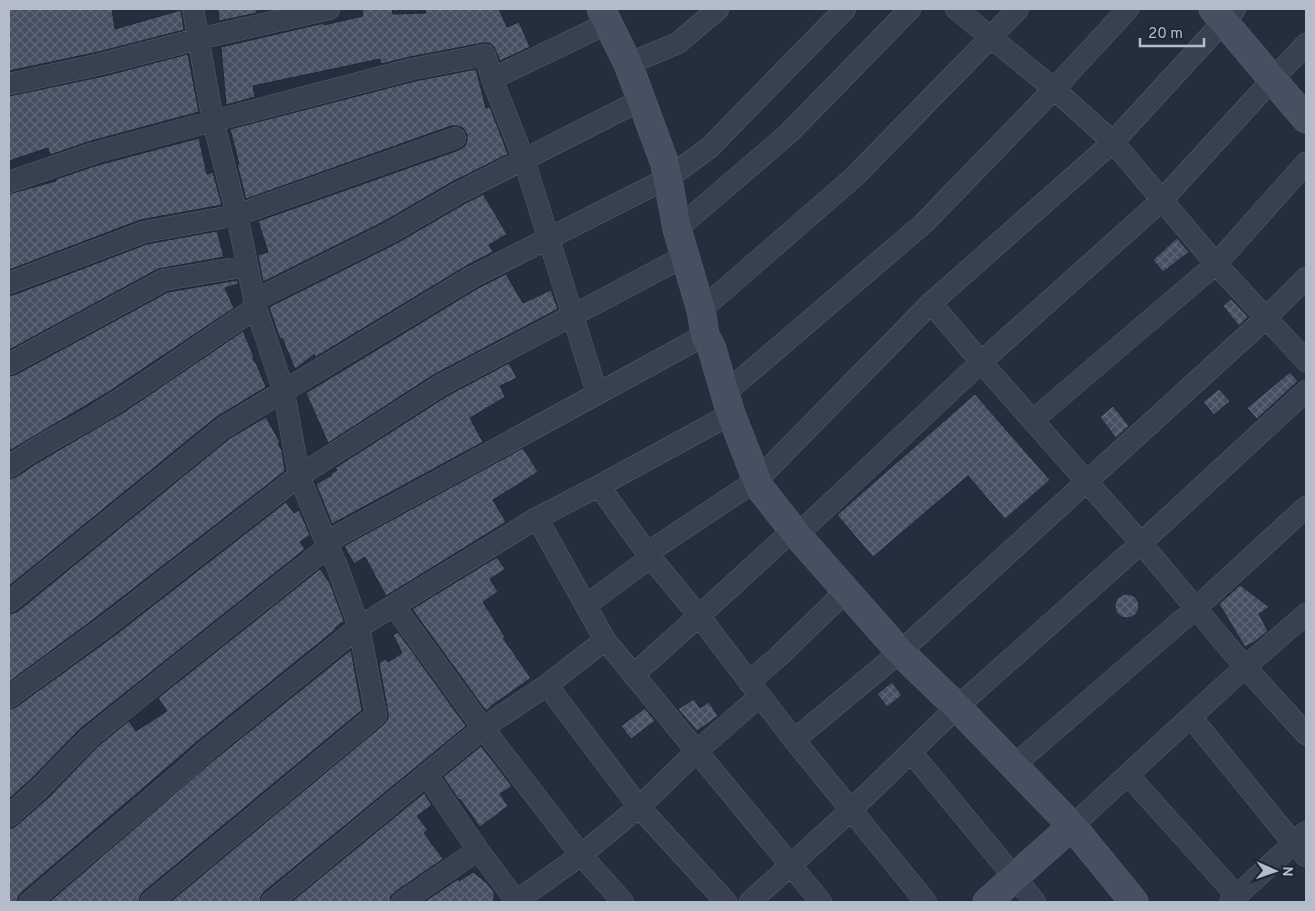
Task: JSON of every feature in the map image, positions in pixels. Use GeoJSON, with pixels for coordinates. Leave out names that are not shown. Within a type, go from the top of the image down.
{"type":"FeatureCollection","features":[{"type":"Feature","properties":{"kind":"street"},"geometry":{"type":"LineString","coordinates":[[151,902],[376,715],[360,627],[337,566],[299,476],[284,392],[255,304],[237,216],[214,121],[193,9]]}},
{"type":"Feature","properties":{"kind":"street"},"geometry":{"type":"LineString","coordinates":[[9,84],[101,64],[198,39],[329,9]]}},
{"type":"Feature","properties":{"kind":"street"},"geometry":{"type":"LineString","coordinates":[[628,64],[678,44],[718,9]]}},
{"type":"Feature","properties":{"kind":"street"},"geometry":{"type":"LineString","coordinates":[[9,602],[223,428],[472,277],[668,178],[709,148],[845,9]]}},
{"type":"Feature","properties":{"kind":"street"},"geometry":{"type":"LineString","coordinates":[[678,229],[789,133],[910,9]]}},
{"type":"Feature","properties":{"kind":"street"},"geometry":{"type":"LineString","coordinates":[[956,9],[1054,89],[1113,142],[1216,264],[1306,361]]}},
{"type":"Feature","properties":{"kind":"street"},"geometry":{"type":"LineString","coordinates":[[9,816],[40,788],[89,738],[327,545],[597,393],[703,322],[854,177],[992,38],[1018,9]]}},
{"type":"Feature","properties":{"kind":"street"},"geometry":{"type":"LineString","coordinates":[[30,902],[207,750],[360,627],[537,518],[598,486],[728,403],[923,224],[1054,89],[1128,9]]}},
{"type":"Feature","properties":{"kind":"street"},"geometry":{"type":"LineString","coordinates":[[586,605],[649,556],[757,480],[931,303],[1113,142],[1224,13],[1273,79],[1306,119]]}},
{"type":"Feature","properties":{"kind":"street"},"geometry":{"type":"LineString","coordinates":[[492,79],[605,16],[628,64],[665,164],[678,229],[703,322],[728,403],[760,488],[795,533],[900,652],[957,707],[1072,826],[1134,902]]}},
{"type":"Feature","properties":{"kind":"street"},"geometry":{"type":"LineString","coordinates":[[633,674],[795,533],[980,362],[1162,200],[1306,44]]}},
{"type":"Feature","properties":{"kind":"street"},"geometry":{"type":"LineString","coordinates":[[9,182],[94,153],[214,121],[412,69],[485,56],[492,79],[524,160],[597,393]]}},
{"type":"Feature","properties":{"kind":"street"},"geometry":{"type":"LineString","coordinates":[[9,467],[25,455],[96,415],[182,359],[255,304],[391,232],[458,193],[641,100]]}},
{"type":"Feature","properties":{"kind":"street"},"geometry":{"type":"LineString","coordinates":[[9,283],[144,232],[237,216],[455,138]]}},
{"type":"Feature","properties":{"kind":"street"},"geometry":{"type":"LineString","coordinates":[[1033,420],[1216,264],[1306,163]]}},
{"type":"Feature","properties":{"kind":"street"},"geometry":{"type":"LineString","coordinates":[[9,697],[106,626],[299,476],[441,385],[685,256]]}},
{"type":"Feature","properties":{"kind":"street"},"geometry":{"type":"LineString","coordinates":[[9,364],[164,280],[247,266]]}},
{"type":"Feature","properties":{"kind":"street"},"geometry":{"type":"LineString","coordinates":[[794,740],[900,652],[1088,482],[1266,318],[1306,278]]}},
{"type":"Feature","properties":{"kind":"street"},"geometry":{"type":"LineString","coordinates":[[931,303],[980,362],[1142,543],[1245,667],[1302,722]]}},
{"type":"Feature","properties":{"kind":"street"},"geometry":{"type":"LineString","coordinates":[[750,902],[851,810],[957,707],[1142,543],[1306,391]]}},
{"type":"Feature","properties":{"kind":"street"},"geometry":{"type":"LineString","coordinates":[[598,486],[649,556],[699,616],[794,740],[926,902]]}},
{"type":"Feature","properties":{"kind":"street"},"geometry":{"type":"LineString","coordinates":[[1014,766],[1196,608],[1306,508]]}},
{"type":"Feature","properties":{"kind":"street"},"geometry":{"type":"LineString","coordinates":[[537,518],[605,640],[821,902]]}},
{"type":"Feature","properties":{"kind":"street"},"geometry":{"type":"LineString","coordinates":[[426,774],[516,902],[581,855],[639,806],[696,752],[755,689],[778,657],[847,590]]}},
{"type":"Feature","properties":{"kind":"street"},"geometry":{"type":"LineString","coordinates":[[394,606],[483,728],[581,855],[623,902]]}},
{"type":"Feature","properties":{"kind":"street"},"geometry":{"type":"LineString","coordinates":[[987,902],[1245,667],[1306,614]]}},
{"type":"Feature","properties":{"kind":"street"},"geometry":{"type":"LineString","coordinates":[[272,902],[483,728],[547,685],[605,640]]}},
{"type":"Feature","properties":{"kind":"street"},"geometry":{"type":"LineString","coordinates":[[547,685],[639,806],[726,902]]}},
{"type":"Feature","properties":{"kind":"street"},"geometry":{"type":"LineString","coordinates":[[1128,775],[1233,899],[1302,844],[1191,717]]}},
{"type":"Feature","properties":{"kind":"street"},"geometry":{"type":"LineString","coordinates":[[911,752],[1035,902]]}},
{"type":"Feature","properties":{"kind":"street"},"geometry":{"type":"LineString","coordinates":[[402,902],[478,850]]}},
{"type":"Feature","properties":{"kind":"building"},"geometry":{"type":"Polygon","coordinates":[[[9,9],[112,9],[115,29],[181,10],[184,30],[98,52],[9,71],[9,9]]]}},
{"type":"Feature","properties":{"kind":"building"},"geometry":{"type":"Polygon","coordinates":[[[218,9],[257,9],[257,13],[219,21],[218,9]]]}},
{"type":"Feature","properties":{"kind":"building"},"geometry":{"type":"Polygon","coordinates":[[[362,9],[392,9],[393,14],[426,13],[425,9],[499,9],[507,27],[519,22],[530,47],[500,61],[494,47],[489,43],[381,64],[380,59],[253,86],[255,97],[226,105],[221,47],[363,16],[362,9]]]}},
{"type":"Feature","properties":{"kind":"building"},"geometry":{"type":"Polygon","coordinates":[[[188,54],[199,112],[91,141],[50,155],[48,148],[9,161],[9,96],[104,76],[188,54]]]}},
{"type":"Feature","properties":{"kind":"building"},"geometry":{"type":"Polygon","coordinates":[[[476,69],[486,108],[490,107],[508,154],[452,182],[385,221],[263,282],[258,255],[268,252],[258,221],[459,150],[465,146],[467,134],[463,128],[451,126],[246,199],[230,129],[415,81],[476,69]]]}},
{"type":"Feature","properties":{"kind":"building"},"geometry":{"type":"Polygon","coordinates":[[[199,138],[207,174],[213,172],[222,205],[140,220],[9,270],[9,194],[56,181],[56,179],[98,165],[199,138]]]}},
{"type":"Feature","properties":{"kind":"building"},"geometry":{"type":"Polygon","coordinates":[[[483,194],[507,234],[489,245],[493,252],[466,266],[314,358],[315,354],[295,369],[282,338],[280,339],[269,307],[397,243],[483,194]]]}},
{"type":"Feature","properties":{"kind":"building"},"geometry":{"type":"Polygon","coordinates":[[[217,231],[224,257],[158,269],[9,350],[9,295],[147,244],[217,231]]]}},
{"type":"Feature","properties":{"kind":"building"},"geometry":{"type":"Polygon","coordinates":[[[1177,238],[1189,252],[1163,272],[1153,260],[1177,238]]]}},
{"type":"Feature","properties":{"kind":"building"},"geometry":{"type":"Polygon","coordinates":[[[506,274],[523,303],[551,290],[558,309],[435,374],[328,443],[306,393],[478,288],[506,274]]]}},
{"type":"Feature","properties":{"kind":"building"},"geometry":{"type":"Polygon","coordinates":[[[238,280],[238,284],[225,288],[234,308],[110,391],[11,450],[9,446],[9,376],[15,375],[168,292],[238,280]]]}},
{"type":"Feature","properties":{"kind":"building"},"geometry":{"type":"Polygon","coordinates":[[[1231,299],[1248,317],[1239,326],[1223,306],[1231,299]]]}},
{"type":"Feature","properties":{"kind":"building"},"geometry":{"type":"Polygon","coordinates":[[[243,331],[254,357],[252,358],[266,387],[215,418],[9,586],[9,479],[16,477],[124,412],[243,331]]]}},
{"type":"Feature","properties":{"kind":"building"},"geometry":{"type":"Polygon","coordinates":[[[509,363],[517,378],[500,386],[505,397],[470,418],[483,442],[332,524],[316,484],[332,475],[337,470],[335,468],[447,396],[509,363]]]}},
{"type":"Feature","properties":{"kind":"building"},"geometry":{"type":"Polygon","coordinates":[[[1290,372],[1298,381],[1257,419],[1247,408],[1290,372]]]}},
{"type":"Feature","properties":{"kind":"building"},"geometry":{"type":"Polygon","coordinates":[[[1219,389],[1230,401],[1214,415],[1203,402],[1219,389]]]}},
{"type":"Feature","properties":{"kind":"building"},"geometry":{"type":"Polygon","coordinates":[[[975,394],[1050,480],[1005,519],[968,476],[873,557],[837,515],[975,394]]]}},
{"type":"Feature","properties":{"kind":"building"},"geometry":{"type":"Polygon","coordinates":[[[1113,406],[1129,426],[1116,438],[1100,417],[1113,406]]]}},
{"type":"Feature","properties":{"kind":"building"},"geometry":{"type":"Polygon","coordinates":[[[266,417],[280,442],[278,443],[282,451],[285,471],[98,616],[9,682],[9,614],[17,612],[230,438],[266,417]]]}},
{"type":"Feature","properties":{"kind":"building"},"geometry":{"type":"Polygon","coordinates":[[[523,448],[538,472],[493,500],[506,522],[386,596],[365,557],[354,564],[344,546],[523,448]]]}},
{"type":"Feature","properties":{"kind":"building"},"geometry":{"type":"Polygon","coordinates":[[[286,502],[294,513],[299,510],[310,535],[300,542],[305,549],[81,728],[9,799],[9,709],[16,707],[114,636],[286,502]]]}},
{"type":"Feature","properties":{"kind":"building"},"geometry":{"type":"Polygon","coordinates":[[[497,557],[505,569],[490,579],[498,592],[483,602],[505,637],[503,638],[531,678],[486,711],[412,609],[497,557]]]}},
{"type":"Feature","properties":{"kind":"building"},"geometry":{"type":"Polygon","coordinates":[[[320,569],[330,583],[344,621],[199,740],[22,892],[18,897],[18,902],[9,902],[9,828],[17,825],[49,797],[97,747],[129,721],[136,731],[167,711],[158,698],[320,569]]]}},
{"type":"Feature","properties":{"kind":"building"},"geometry":{"type":"Polygon","coordinates":[[[1240,585],[1269,607],[1259,614],[1268,631],[1245,647],[1219,604],[1240,585]]]}},
{"type":"Feature","properties":{"kind":"building"},"geometry":{"type":"Polygon","coordinates":[[[1127,594],[1135,598],[1139,606],[1135,614],[1127,618],[1119,614],[1115,606],[1119,598],[1127,594]]]}},
{"type":"Feature","properties":{"kind":"building"},"geometry":{"type":"Polygon","coordinates":[[[398,632],[466,726],[264,892],[260,902],[170,902],[384,724],[388,719],[388,713],[379,663],[385,659],[388,662],[402,653],[393,635],[398,632]]]}},
{"type":"Feature","properties":{"kind":"building"},"geometry":{"type":"Polygon","coordinates":[[[351,650],[362,710],[143,892],[139,902],[49,902],[215,759],[351,650]]]}},
{"type":"Feature","properties":{"kind":"building"},"geometry":{"type":"Polygon","coordinates":[[[892,682],[902,695],[887,707],[877,694],[892,682]]]}},
{"type":"Feature","properties":{"kind":"building"},"geometry":{"type":"Polygon","coordinates":[[[694,699],[700,708],[709,702],[718,716],[697,731],[678,709],[694,699]]]}},
{"type":"Feature","properties":{"kind":"building"},"geometry":{"type":"Polygon","coordinates":[[[645,708],[655,721],[631,739],[621,726],[645,708]]]}},
{"type":"Feature","properties":{"kind":"building"},"geometry":{"type":"Polygon","coordinates":[[[481,746],[512,786],[500,794],[508,806],[480,827],[443,777],[481,746]]]}},
{"type":"Feature","properties":{"kind":"building"},"geometry":{"type":"Polygon","coordinates":[[[424,793],[432,805],[417,816],[428,830],[424,833],[443,859],[395,892],[391,896],[390,902],[291,902],[424,793]]]}},
{"type":"Feature","properties":{"kind":"building"},"geometry":{"type":"Polygon","coordinates":[[[473,872],[487,883],[494,892],[494,902],[424,902],[458,879],[459,881],[473,872]]]}}]}
